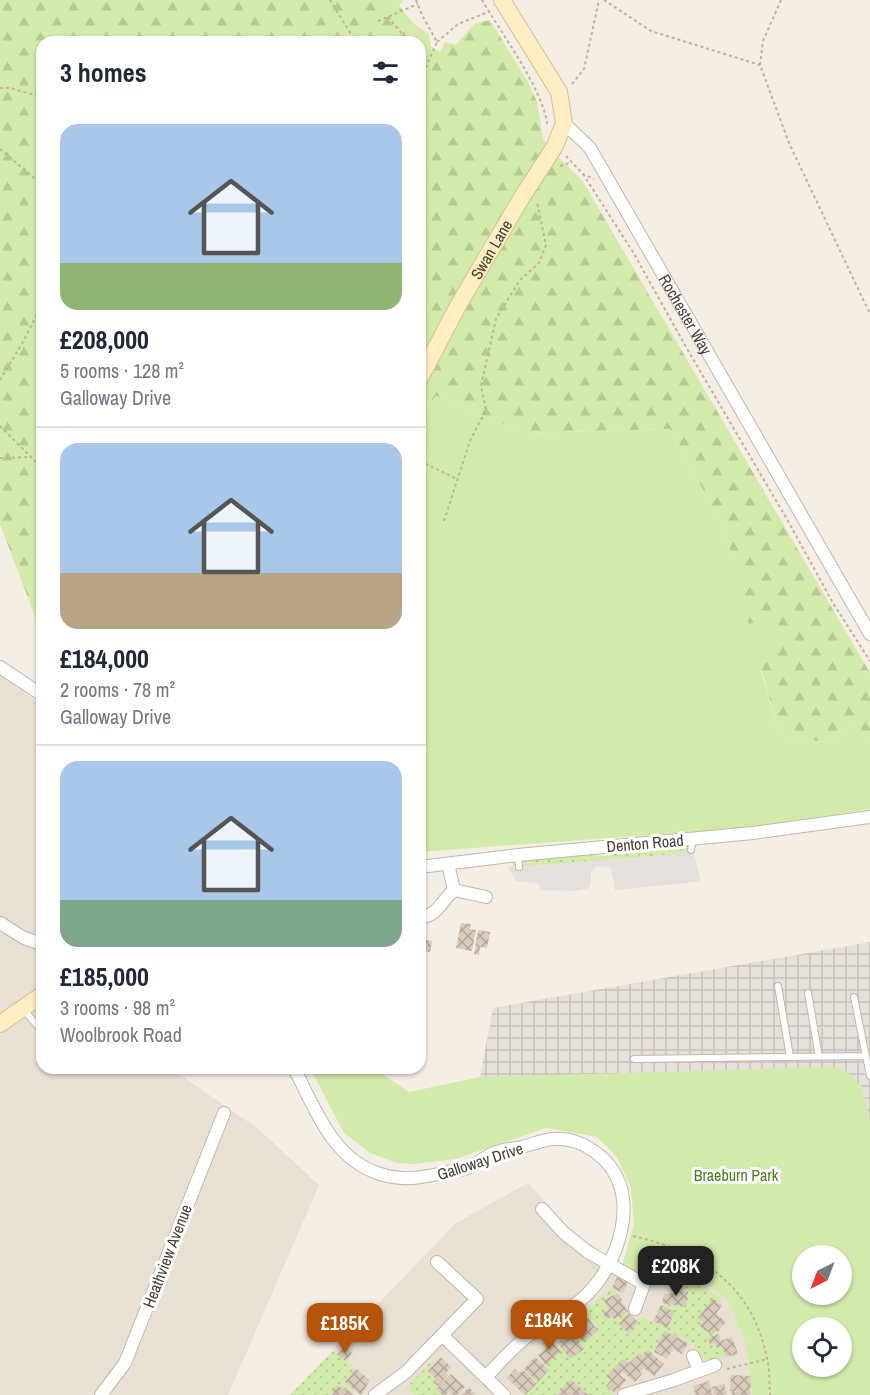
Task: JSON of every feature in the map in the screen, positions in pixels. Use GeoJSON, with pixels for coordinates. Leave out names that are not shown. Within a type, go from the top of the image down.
{"type":"FeatureCollection","features":[{"type":"Feature","properties":{"kind":"street"},"geometry":{"type":"LineString","coordinates":[[502,0],[559,92],[564,123]]}},
{"type":"Feature","properties":{"kind":"street","name":"Swan Lane"},"geometry":{"type":"LineString","coordinates":[[426,367],[459,304],[555,146],[564,123]]}},
{"type":"Feature","properties":{"kind":"street","name":"Rochester Way"},"geometry":{"type":"LineString","coordinates":[[564,123],[590,148],[870,634]]}},
{"type":"Feature","properties":{"kind":"street"},"geometry":{"type":"LineString","coordinates":[[0,667],[36,691]]}},
{"type":"Feature","properties":{"kind":"street","name":"Denton Road"},"geometry":{"type":"LineString","coordinates":[[426,866],[518,861],[692,845],[753,833],[870,817]]}},
{"type":"Feature","properties":{"kind":"street"},"geometry":{"type":"LineString","coordinates":[[448,864],[454,890]]}},
{"type":"Feature","properties":{"kind":"street"},"geometry":{"type":"LineString","coordinates":[[454,890],[486,897]]}},
{"type":"Feature","properties":{"kind":"street"},"geometry":{"type":"LineString","coordinates":[[426,917],[434,913],[454,890]]}},
{"type":"Feature","properties":{"kind":"street"},"geometry":{"type":"LineString","coordinates":[[0,923],[24,938],[36,942]]}},
{"type":"Feature","properties":{"kind":"street"},"geometry":{"type":"LineString","coordinates":[[0,1024],[36,999]]}},
{"type":"Feature","properties":{"kind":"street","name":"Galloway Drive"},"geometry":{"type":"LineString","coordinates":[[297,1074],[326,1130],[336,1144],[358,1164],[385,1176],[412,1179],[464,1170],[498,1151],[547,1140],[567,1140],[589,1148],[608,1164],[618,1181],[623,1205],[620,1233],[609,1264],[582,1299],[531,1333],[487,1376]]}},
{"type":"Feature","properties":{"kind":"street","name":"Heathview Avenue"},"geometry":{"type":"LineString","coordinates":[[102,1395],[125,1363],[224,1113]]}},
{"type":"Feature","properties":{"kind":"street"},"geometry":{"type":"LineString","coordinates":[[542,1209],[564,1233],[596,1258],[644,1284],[635,1309]]}},
{"type":"Feature","properties":{"kind":"street"},"geometry":{"type":"LineString","coordinates":[[375,1395],[406,1372],[477,1299],[437,1262]]}},
{"type":"Feature","properties":{"kind":"street"},"geometry":{"type":"LineString","coordinates":[[442,1335],[487,1376],[504,1395]]}},
{"type":"Feature","properties":{"kind":"street"},"geometry":{"type":"LineString","coordinates":[[693,1356],[699,1370]]}},
{"type":"Feature","properties":{"kind":"street"},"geometry":{"type":"LineString","coordinates":[[624,1395],[715,1365]]}},
{"type":"Feature","properties":{"kind":"lane"},"geometry":{"type":"LineString","coordinates":[[778,986],[789,1057]]}},
{"type":"Feature","properties":{"kind":"lane"},"geometry":{"type":"LineString","coordinates":[[808,993],[819,1057]]}},
{"type":"Feature","properties":{"kind":"lane"},"geometry":{"type":"LineString","coordinates":[[854,997],[870,1076]]}},
{"type":"Feature","properties":{"kind":"lane"},"geometry":{"type":"LineString","coordinates":[[23,1009],[36,1024]]}},
{"type":"Feature","properties":{"kind":"lane"},"geometry":{"type":"LineString","coordinates":[[634,1059],[865,1056]]}},
{"type":"Feature","properties":{"kind":"path"},"geometry":{"type":"LineString","coordinates":[[330,0],[352,36]]}},
{"type":"Feature","properties":{"kind":"path"},"geometry":{"type":"LineString","coordinates":[[482,0],[534,89],[546,118],[548,136],[583,174],[633,252],[833,603],[870,661]]}},
{"type":"Feature","properties":{"kind":"path"},"geometry":{"type":"LineString","coordinates":[[560,98],[584,69],[599,0]]}},
{"type":"Feature","properties":{"kind":"path"},"geometry":{"type":"LineString","coordinates":[[604,0],[651,31],[760,64]]}},
{"type":"Feature","properties":{"kind":"path"},"geometry":{"type":"LineString","coordinates":[[781,0],[763,41],[760,64],[789,143],[870,314]]}},
{"type":"Feature","properties":{"kind":"path"},"geometry":{"type":"LineString","coordinates":[[378,21],[417,2],[437,42]]}},
{"type":"Feature","properties":{"kind":"path"},"geometry":{"type":"LineString","coordinates":[[427,63],[437,42],[458,24],[489,12]]}},
{"type":"Feature","properties":{"kind":"path"},"geometry":{"type":"LineString","coordinates":[[388,17],[404,36]]}},
{"type":"Feature","properties":{"kind":"path"},"geometry":{"type":"LineString","coordinates":[[0,88],[10,88],[36,95]]}},
{"type":"Feature","properties":{"kind":"path"},"geometry":{"type":"LineString","coordinates":[[0,149],[36,180]]}},
{"type":"Feature","properties":{"kind":"path"},"geometry":{"type":"LineString","coordinates":[[552,170],[572,162]]}},
{"type":"Feature","properties":{"kind":"path"},"geometry":{"type":"LineString","coordinates":[[583,174],[612,187]]}},
{"type":"Feature","properties":{"kind":"path"},"geometry":{"type":"LineString","coordinates":[[444,521],[456,478],[470,441],[486,410],[482,386],[496,319],[520,280],[539,263],[546,245],[537,203],[541,194]]}},
{"type":"Feature","properties":{"kind":"path"},"geometry":{"type":"LineString","coordinates":[[0,380],[36,315]]}},
{"type":"Feature","properties":{"kind":"path"},"geometry":{"type":"LineString","coordinates":[[0,426],[36,462]]}},
{"type":"Feature","properties":{"kind":"path"},"geometry":{"type":"LineString","coordinates":[[0,458],[30,457]]}},
{"type":"Feature","properties":{"kind":"path"},"geometry":{"type":"LineString","coordinates":[[426,464],[456,478]]}},
{"type":"Feature","properties":{"kind":"path"},"geometry":{"type":"LineString","coordinates":[[620,1233],[675,1248],[720,1275],[744,1298],[758,1328],[768,1359],[770,1395]]}},
{"type":"Feature","properties":{"kind":"path"},"geometry":{"type":"LineString","coordinates":[[715,1365],[728,1369],[768,1359]]}},
{"type":"Feature","properties":{"kind":"shaded area"},"geometry":{"type":"Polygon","coordinates":[[[0,674],[36,701],[36,1074],[179,1074],[257,1128],[319,1185],[228,1395],[0,1395],[0,674]]]}},
{"type":"Feature","properties":{"kind":"shaded area"},"geometry":{"type":"Polygon","coordinates":[[[689,849],[695,857],[700,879],[687,883],[615,890],[611,869],[597,866],[591,872],[589,888],[576,891],[541,890],[536,883],[516,881],[508,867],[678,854],[689,849]]]}},
{"type":"Feature","properties":{"kind":"shaded area"},"geometry":{"type":"Polygon","coordinates":[[[870,942],[870,1124],[860,1085],[480,1077],[493,1008],[870,942]]]}},
{"type":"Feature","properties":{"kind":"shaded area"},"geometry":{"type":"Polygon","coordinates":[[[528,1183],[573,1233],[622,1266],[641,1275],[688,1281],[712,1288],[730,1303],[747,1349],[752,1395],[290,1395],[456,1223],[528,1183]]]}},
{"type":"Feature","properties":{"kind":"green space"},"geometry":{"type":"Polygon","coordinates":[[[0,0],[403,0],[399,6],[415,25],[429,34],[431,47],[440,52],[445,42],[456,45],[474,24],[490,20],[528,82],[537,102],[543,138],[547,146],[582,180],[870,673],[870,739],[853,724],[834,743],[780,737],[749,624],[736,605],[743,577],[730,551],[720,521],[670,429],[525,433],[436,396],[426,407],[426,36],[36,36],[36,619],[0,524],[0,0]]]}},
{"type":"Feature","properties":{"kind":"green space"},"geometry":{"type":"Polygon","coordinates":[[[436,396],[525,433],[670,429],[720,521],[730,551],[744,577],[737,605],[749,624],[765,618],[778,637],[761,671],[780,737],[834,743],[853,724],[870,739],[870,809],[759,827],[426,852],[426,407],[436,396]]]}},
{"type":"Feature","properties":{"kind":"green space"},"geometry":{"type":"Polygon","coordinates":[[[687,844],[689,849],[678,854],[519,867],[513,865],[513,861],[583,854],[605,856],[628,849],[687,844]]]}},
{"type":"Feature","properties":{"kind":"green space","name":"Braeburn Park"},"geometry":{"type":"Polygon","coordinates":[[[834,1067],[844,1070],[851,1075],[861,1089],[870,1124],[870,1395],[752,1395],[747,1349],[730,1303],[712,1288],[688,1281],[641,1275],[622,1266],[634,1224],[631,1188],[617,1157],[597,1137],[546,1128],[456,1159],[414,1164],[397,1163],[370,1153],[344,1133],[313,1074],[382,1074],[409,1092],[480,1077],[834,1067]]]}},
{"type":"Feature","properties":{"kind":"green space"},"geometry":{"type":"Polygon","coordinates":[[[672,1281],[698,1286],[722,1299],[719,1303],[713,1298],[698,1318],[712,1335],[716,1331],[719,1334],[708,1340],[710,1345],[715,1343],[722,1346],[726,1357],[705,1360],[694,1344],[665,1331],[653,1354],[633,1359],[629,1363],[623,1359],[607,1376],[611,1380],[606,1386],[613,1392],[612,1395],[588,1395],[570,1380],[557,1395],[525,1395],[537,1383],[524,1371],[538,1382],[549,1370],[537,1358],[539,1356],[547,1364],[561,1352],[555,1345],[558,1343],[570,1359],[584,1349],[572,1332],[575,1332],[583,1342],[598,1331],[586,1312],[612,1288],[619,1291],[604,1300],[609,1310],[603,1313],[614,1319],[626,1313],[623,1329],[629,1334],[642,1317],[667,1328],[675,1313],[663,1307],[664,1303],[686,1306],[688,1292],[683,1291],[683,1287],[671,1285],[672,1281]]]}},
{"type":"Feature","properties":{"kind":"green space"},"geometry":{"type":"Polygon","coordinates":[[[333,1351],[356,1369],[345,1382],[353,1389],[351,1392],[336,1385],[331,1395],[290,1395],[333,1351]]]}},
{"type":"Feature","properties":{"kind":"green space"},"geometry":{"type":"Polygon","coordinates":[[[430,1363],[433,1365],[428,1371],[436,1379],[433,1381],[438,1385],[449,1376],[436,1389],[442,1395],[414,1395],[410,1384],[430,1363]]]}},
{"type":"Feature","properties":{"kind":"building"},"geometry":{"type":"Polygon","coordinates":[[[461,923],[471,924],[470,929],[476,930],[472,951],[456,948],[461,923]]]}},
{"type":"Feature","properties":{"kind":"building"},"geometry":{"type":"Polygon","coordinates":[[[478,930],[490,932],[487,948],[480,947],[479,955],[474,954],[478,930]]]}},
{"type":"Feature","properties":{"kind":"building"},"geometry":{"type":"Polygon","coordinates":[[[426,940],[432,941],[430,952],[426,952],[426,940]]]}},
{"type":"Feature","properties":{"kind":"building"},"geometry":{"type":"Polygon","coordinates":[[[617,1277],[628,1282],[623,1293],[612,1288],[617,1277]]]}},
{"type":"Feature","properties":{"kind":"building"},"geometry":{"type":"Polygon","coordinates":[[[671,1285],[684,1287],[683,1291],[688,1292],[686,1307],[662,1303],[664,1293],[670,1294],[671,1285]]]}},
{"type":"Feature","properties":{"kind":"building"},"geometry":{"type":"Polygon","coordinates":[[[618,1293],[628,1312],[614,1319],[612,1316],[606,1319],[603,1313],[609,1310],[604,1300],[618,1293]]]}},
{"type":"Feature","properties":{"kind":"building"},"geometry":{"type":"Polygon","coordinates":[[[713,1298],[722,1305],[716,1314],[726,1322],[718,1332],[712,1335],[700,1326],[703,1322],[698,1318],[713,1298]]]}},
{"type":"Feature","properties":{"kind":"building"},"geometry":{"type":"Polygon","coordinates":[[[661,1305],[675,1312],[667,1328],[653,1321],[661,1305]]]}},
{"type":"Feature","properties":{"kind":"building"},"geometry":{"type":"Polygon","coordinates":[[[628,1313],[638,1322],[629,1334],[619,1324],[628,1313]]]}},
{"type":"Feature","properties":{"kind":"building"},"geometry":{"type":"Polygon","coordinates":[[[586,1315],[598,1331],[583,1342],[575,1332],[583,1326],[579,1321],[586,1315]]]}},
{"type":"Feature","properties":{"kind":"building"},"geometry":{"type":"Polygon","coordinates":[[[665,1331],[688,1343],[682,1354],[673,1349],[667,1359],[654,1352],[665,1331]]]}},
{"type":"Feature","properties":{"kind":"building"},"geometry":{"type":"Polygon","coordinates":[[[572,1332],[584,1349],[570,1359],[558,1343],[572,1332]]]}},
{"type":"Feature","properties":{"kind":"building"},"geometry":{"type":"Polygon","coordinates":[[[719,1334],[721,1341],[732,1337],[738,1354],[726,1357],[722,1346],[717,1348],[715,1343],[710,1345],[708,1338],[719,1334]]]}},
{"type":"Feature","properties":{"kind":"building"},"geometry":{"type":"Polygon","coordinates":[[[549,1337],[561,1352],[546,1365],[538,1355],[546,1349],[542,1343],[549,1337]]]}},
{"type":"Feature","properties":{"kind":"building"},"geometry":{"type":"Polygon","coordinates":[[[344,1347],[352,1353],[346,1361],[337,1355],[344,1347]]]}},
{"type":"Feature","properties":{"kind":"building"},"geometry":{"type":"Polygon","coordinates":[[[648,1350],[664,1364],[654,1376],[644,1368],[635,1382],[622,1371],[620,1375],[626,1380],[615,1393],[606,1386],[611,1380],[606,1376],[623,1359],[629,1363],[640,1353],[643,1356],[648,1350]]]}},
{"type":"Feature","properties":{"kind":"building"},"geometry":{"type":"Polygon","coordinates":[[[441,1357],[451,1367],[446,1373],[448,1375],[438,1386],[433,1381],[436,1379],[428,1371],[441,1357]]]}},
{"type":"Feature","properties":{"kind":"building"},"geometry":{"type":"Polygon","coordinates":[[[535,1357],[549,1370],[538,1382],[524,1369],[535,1357]]]}},
{"type":"Feature","properties":{"kind":"building"},"geometry":{"type":"Polygon","coordinates":[[[356,1369],[370,1380],[361,1395],[345,1382],[356,1369]]]}},
{"type":"Feature","properties":{"kind":"building"},"geometry":{"type":"Polygon","coordinates":[[[515,1369],[520,1373],[523,1370],[537,1383],[525,1395],[507,1378],[515,1369]]]}},
{"type":"Feature","properties":{"kind":"building"},"geometry":{"type":"Polygon","coordinates":[[[451,1374],[465,1387],[457,1395],[449,1392],[442,1395],[436,1389],[451,1374]]]}},
{"type":"Feature","properties":{"kind":"building"},"geometry":{"type":"Polygon","coordinates":[[[731,1375],[751,1376],[750,1395],[732,1395],[731,1375]]]}},
{"type":"Feature","properties":{"kind":"building"},"geometry":{"type":"Polygon","coordinates":[[[570,1379],[589,1395],[557,1395],[570,1379]]]}},
{"type":"Feature","properties":{"kind":"building"},"geometry":{"type":"Polygon","coordinates":[[[709,1381],[713,1395],[696,1395],[693,1386],[709,1381]]]}},
{"type":"Feature","properties":{"kind":"building"},"geometry":{"type":"Polygon","coordinates":[[[724,1384],[727,1395],[714,1395],[712,1387],[724,1384]]]}},
{"type":"Feature","properties":{"kind":"building"},"geometry":{"type":"Polygon","coordinates":[[[336,1385],[353,1393],[352,1395],[331,1395],[336,1385]]]}},
{"type":"Feature","properties":{"kind":"building"},"geometry":{"type":"Polygon","coordinates":[[[469,1387],[476,1395],[461,1395],[469,1387]]]}}]}
